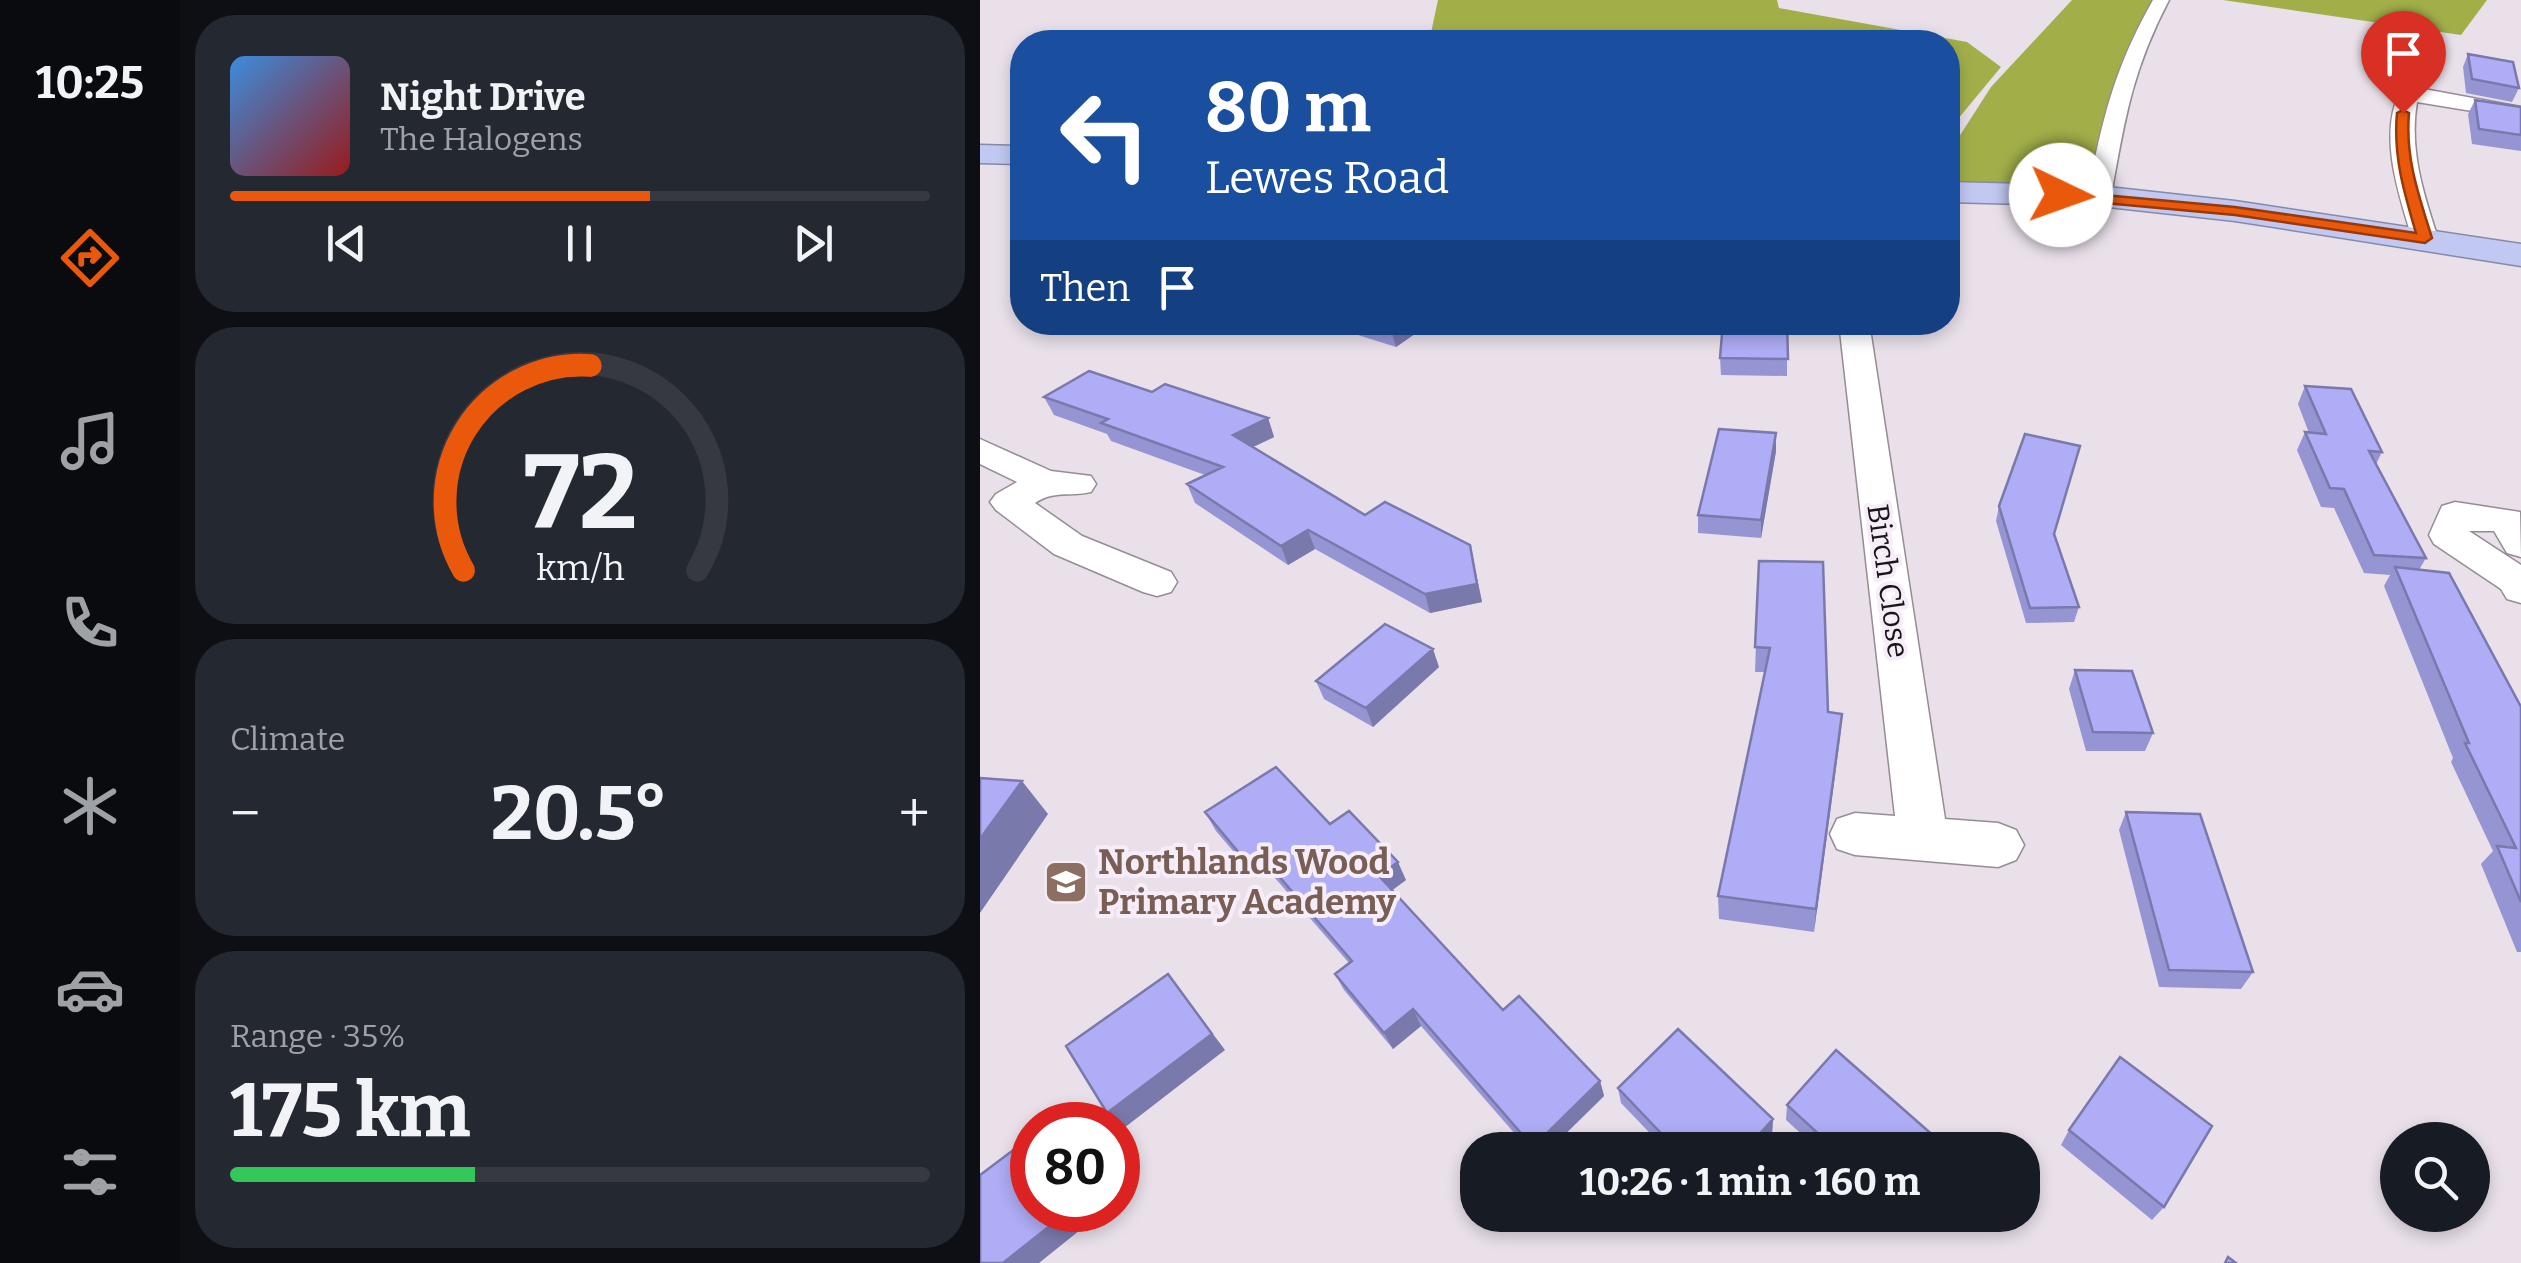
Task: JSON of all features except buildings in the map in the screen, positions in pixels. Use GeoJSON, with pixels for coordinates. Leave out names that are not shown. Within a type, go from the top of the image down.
{"type":"FeatureCollection","features":[{"type":"Feature","properties":{"kind":"highway"},"geometry":{"type":"LineString","coordinates":[[980,154],[1010,155]]}},
{"type":"Feature","properties":{"kind":"highway"},"geometry":{"type":"LineString","coordinates":[[1960,192],[2099,196],[2425,238],[2521,255]]}},
{"type":"Feature","properties":{"kind":"street"},"geometry":{"type":"LineString","coordinates":[[2099,196],[2120,89],[2136,46],[2160,0]]}},
{"type":"Feature","properties":{"kind":"street"},"geometry":{"type":"LineString","coordinates":[[2425,238],[2406,177],[2401,140],[2407,96],[2424,95],[2521,113]]}},
{"type":"Feature","properties":{"kind":"street","name":"Birch Close"},"geometry":{"type":"LineString","coordinates":[[1856,335],[1923,839]]}},
{"type":"Feature","properties":{"kind":"street"},"geometry":{"type":"LineString","coordinates":[[980,450],[1061,483],[1009,502],[1068,545],[1157,582]]}},
{"type":"Feature","properties":{"kind":"street"},"geometry":{"type":"LineString","coordinates":[[1855,834],[1998,845]]}},
{"type":"Feature","properties":{"kind":"green space"},"geometry":{"type":"Polygon","coordinates":[[[1438,0],[1777,0],[1779,8],[1901,30],[1432,30],[1438,0]]]}},
{"type":"Feature","properties":{"kind":"green space"},"geometry":{"type":"Polygon","coordinates":[[[2072,0],[2154,0],[2099,196],[1960,192],[1960,135],[1991,87],[2072,0]]]}},
{"type":"Feature","properties":{"kind":"green space"},"geometry":{"type":"Polygon","coordinates":[[[2223,0],[2487,0],[2461,35],[2223,0]]]}},
{"type":"Feature","properties":{"kind":"green space"},"geometry":{"type":"Polygon","coordinates":[[[1960,41],[2001,67],[1960,117],[1960,41]]]}},
{"type":"Feature","properties":{"kind":"place","name":"Northlands Wood Primary Academy"},"geometry":{"type":"Point","coordinates":[1066,882]}},
{"type":"Feature","properties":{"kind":"route"},"geometry":{"type":"LineString","coordinates":[[2061,195],[2235,211],[2425,238],[2406,177],[2401,140],[2403,113]]}}]}
